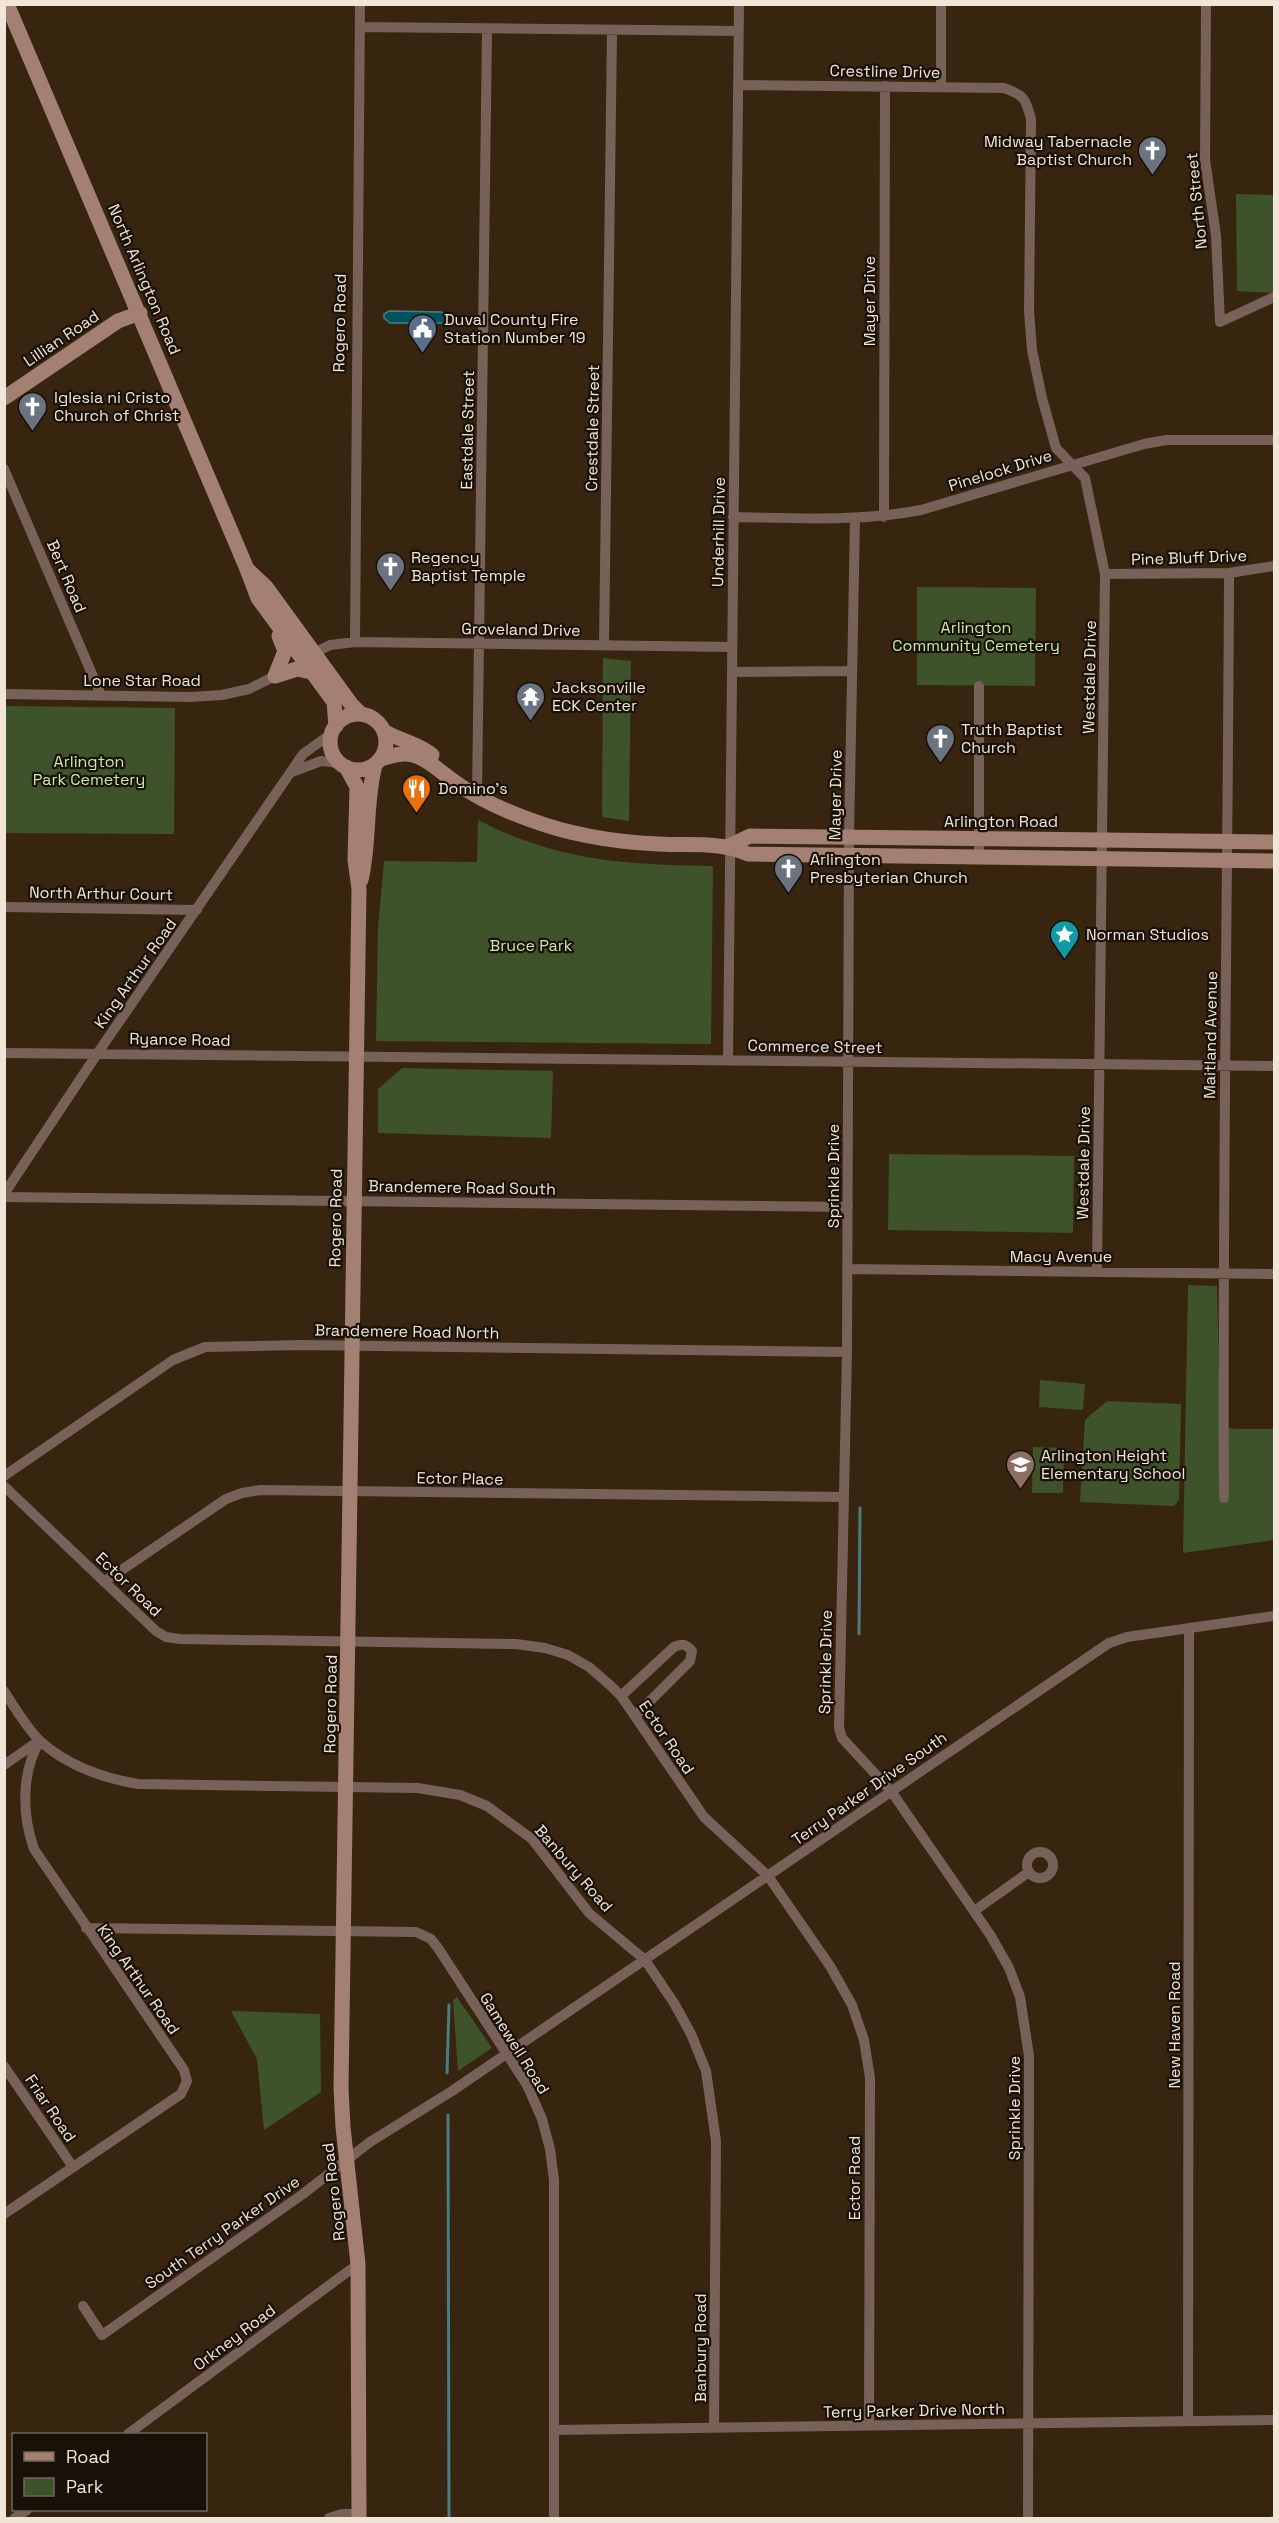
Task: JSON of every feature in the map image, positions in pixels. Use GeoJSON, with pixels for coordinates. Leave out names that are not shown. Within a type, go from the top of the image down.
{"type":"FeatureCollection","features":[{"type":"Feature","properties":{"kind":"main road","name":"North Arlington Road"},"geometry":{"type":"LineString","coordinates":[[7,4],[140,313],[252,585],[258,598],[334,702],[333,730]]}},
{"type":"Feature","properties":{"kind":"main road","name":"Lillian Road"},"geometry":{"type":"LineString","coordinates":[[4,398],[118,321],[140,313]]}},
{"type":"Feature","properties":{"kind":"main road","name":"North Arlington Road"},"geometry":{"type":"LineString","coordinates":[[247,569],[266,587],[351,704],[361,714]]}},
{"type":"Feature","properties":{"kind":"main road"},"geometry":{"type":"LineString","coordinates":[[252,585],[252,601],[281,640],[285,651],[275,676]]}},
{"type":"Feature","properties":{"kind":"main road"},"geometry":{"type":"LineString","coordinates":[[275,676],[297,669],[311,672]]}},
{"type":"Feature","properties":{"kind":"main road"},"geometry":{"type":"LineString","coordinates":[[361,714],[377,721],[384,731],[387,742],[378,762],[364,770],[343,765],[331,747],[333,730],[344,718],[361,714]]}},
{"type":"Feature","properties":{"kind":"main road","name":"Arlington Road"},"geometry":{"type":"LineString","coordinates":[[384,731],[432,755],[440,771]]}},
{"type":"Feature","properties":{"kind":"main road","name":"Arlington Road"},"geometry":{"type":"LineString","coordinates":[[378,762],[400,754],[412,754],[426,760],[477,795],[530,820],[608,840],[729,846],[748,854],[1275,861]]}},
{"type":"Feature","properties":{"kind":"main road","name":"Rogero Road"},"geometry":{"type":"LineString","coordinates":[[359,889],[366,861],[370,784],[378,762]]}},
{"type":"Feature","properties":{"kind":"main road","name":"Rogero Road"},"geometry":{"type":"LineString","coordinates":[[343,765],[357,787],[355,860],[359,889],[341,2088],[358,2264],[359,2516]]}},
{"type":"Feature","properties":{"kind":"main road","name":"Arlington Road"},"geometry":{"type":"LineString","coordinates":[[729,846],[750,836],[1275,842]]}},
{"type":"Feature","properties":{"kind":"street","name":"Rogero Road"},"geometry":{"type":"LineString","coordinates":[[355,642],[360,4]]}},
{"type":"Feature","properties":{"kind":"street","name":"Underhill Drive"},"geometry":{"type":"LineString","coordinates":[[728,1060],[732,672],[730,647],[734,517],[739,4]]}},
{"type":"Feature","properties":{"kind":"street"},"geometry":{"type":"LineString","coordinates":[[941,87],[942,4]]}},
{"type":"Feature","properties":{"kind":"street","name":"North Street"},"geometry":{"type":"LineString","coordinates":[[1206,4],[1205,160],[1216,235],[1220,322],[1275,297]]}},
{"type":"Feature","properties":{"kind":"street"},"geometry":{"type":"LineString","coordinates":[[360,27],[739,31]]}},
{"type":"Feature","properties":{"kind":"street","name":"Eastdale Street"},"geometry":{"type":"LineString","coordinates":[[477,795],[487,30]]}},
{"type":"Feature","properties":{"kind":"street","name":"Crestdale Street"},"geometry":{"type":"LineString","coordinates":[[603,645],[612,30]]}},
{"type":"Feature","properties":{"kind":"street","name":"Crestline Drive"},"geometry":{"type":"LineString","coordinates":[[738,85],[1004,88],[1018,93],[1026,101]]}},
{"type":"Feature","properties":{"kind":"street","name":"Mayer Drive"},"geometry":{"type":"LineString","coordinates":[[884,517],[885,86]]}},
{"type":"Feature","properties":{"kind":"street","name":"Westdale Drive"},"geometry":{"type":"LineString","coordinates":[[1026,101],[1031,119],[1029,311],[1032,350],[1056,448],[1085,477],[1105,574],[1097,1271]]}},
{"type":"Feature","properties":{"kind":"street","name":"Pinelock Drive"},"geometry":{"type":"LineString","coordinates":[[734,517],[884,517],[921,510],[1144,444],[1166,440],[1275,440]]}},
{"type":"Feature","properties":{"kind":"street","name":"Bert Road"},"geometry":{"type":"LineString","coordinates":[[4,469],[102,695]]}},
{"type":"Feature","properties":{"kind":"street","name":"Mayer Drive"},"geometry":{"type":"LineString","coordinates":[[849,856],[855,518]]}},
{"type":"Feature","properties":{"kind":"street","name":"Pine Bluff Drive"},"geometry":{"type":"LineString","coordinates":[[1105,574],[1229,573],[1275,566]]}},
{"type":"Feature","properties":{"kind":"street","name":"Maitland Avenue"},"geometry":{"type":"LineString","coordinates":[[1224,1498],[1222,1273],[1228,860],[1229,573]]}},
{"type":"Feature","properties":{"kind":"street","name":"Groveland Drive"},"geometry":{"type":"LineString","coordinates":[[314,652],[330,645],[355,642],[730,647]]}},
{"type":"Feature","properties":{"kind":"street"},"geometry":{"type":"LineString","coordinates":[[732,672],[852,671]]}},
{"type":"Feature","properties":{"kind":"street","name":"Lone Star Road"},"geometry":{"type":"LineString","coordinates":[[4,694],[222,695],[249,689],[275,676]]}},
{"type":"Feature","properties":{"kind":"street"},"geometry":{"type":"LineString","coordinates":[[978,686],[979,858]]}},
{"type":"Feature","properties":{"kind":"street","name":"King Arthur Road"},"geometry":{"type":"LineString","coordinates":[[4,1196],[97,1053],[303,754],[333,730]]}},
{"type":"Feature","properties":{"kind":"street"},"geometry":{"type":"LineString","coordinates":[[292,772],[321,761],[343,765]]}},
{"type":"Feature","properties":{"kind":"street","name":"Sprinkle Drive"},"geometry":{"type":"LineString","coordinates":[[849,856],[848,1269],[839,1728],[842,1738],[891,1791],[974,1911],[1009,1968],[1020,1997],[1026,2024],[1029,2056],[1028,2518]]}},
{"type":"Feature","properties":{"kind":"street","name":"North Arthur Court"},"geometry":{"type":"LineString","coordinates":[[4,907],[197,910]]}},
{"type":"Feature","properties":{"kind":"street","name":"Ryance Road"},"geometry":{"type":"LineString","coordinates":[[4,1053],[355,1056]]}},
{"type":"Feature","properties":{"kind":"street","name":"Commerce Street"},"geometry":{"type":"LineString","coordinates":[[355,1056],[1275,1066]]}},
{"type":"Feature","properties":{"kind":"street","name":"Brandemere Road South"},"geometry":{"type":"LineString","coordinates":[[4,1196],[848,1207]]}},
{"type":"Feature","properties":{"kind":"street","name":"Macy Avenue"},"geometry":{"type":"LineString","coordinates":[[848,1269],[1275,1274]]}},
{"type":"Feature","properties":{"kind":"street","name":"Brandemere Road North"},"geometry":{"type":"LineString","coordinates":[[4,1476],[173,1360],[195,1350],[231,1345],[847,1352]]}},
{"type":"Feature","properties":{"kind":"street","name":"Ector Road"},"geometry":{"type":"LineString","coordinates":[[4,1486],[156,1631],[166,1637],[516,1644],[544,1648],[568,1655],[589,1667],[621,1696],[704,1817],[768,1876],[830,1966],[852,2005],[864,2040],[870,2078],[869,2426]]}},
{"type":"Feature","properties":{"kind":"street","name":"Ector Place"},"geometry":{"type":"LineString","coordinates":[[104,1582],[226,1499],[260,1490],[843,1497]]}},
{"type":"Feature","properties":{"kind":"street","name":"Terry Parker Drive South"},"geometry":{"type":"LineString","coordinates":[[507,2053],[1109,1643],[1127,1637],[1275,1616]]}},
{"type":"Feature","properties":{"kind":"street","name":"New Haven Road"},"geometry":{"type":"LineString","coordinates":[[1188,2421],[1189,1629]]}},
{"type":"Feature","properties":{"kind":"street"},"geometry":{"type":"LineString","coordinates":[[621,1696],[674,1647],[681,1644],[687,1645],[692,1651],[690,1662],[635,1716]]}},
{"type":"Feature","properties":{"kind":"street"},"geometry":{"type":"LineString","coordinates":[[4,1691],[40,1741],[4,1765]]}},
{"type":"Feature","properties":{"kind":"street","name":"King Arthur Road"},"geometry":{"type":"LineString","coordinates":[[4,2214],[181,2094],[186,2081],[184,2070],[42,1864],[29,1834],[26,1817],[27,1785],[32,1755],[40,1741]]}},
{"type":"Feature","properties":{"kind":"street","name":"Banbury Road"},"geometry":{"type":"LineString","coordinates":[[40,1741],[73,1764],[94,1774],[138,1784],[418,1788],[460,1795],[487,1806],[532,1839],[589,1913],[645,1960],[674,2003],[691,2034],[706,2071],[716,2140],[714,2428]]}},
{"type":"Feature","properties":{"kind":"street"},"geometry":{"type":"LineString","coordinates":[[974,1911],[1029,1872]]}},
{"type":"Feature","properties":{"kind":"street","name":"Gamewell Road"},"geometry":{"type":"LineString","coordinates":[[86,1928],[416,1932],[431,1939],[527,2085],[542,2120],[550,2149],[554,2181],[554,2518]]}},
{"type":"Feature","properties":{"kind":"street","name":"South Terry Parker Drive"},"geometry":{"type":"LineString","coordinates":[[83,2306],[102,2335],[303,2194],[369,2142],[412,2117],[507,2053]]}},
{"type":"Feature","properties":{"kind":"street","name":"Friar Road"},"geometry":{"type":"LineString","coordinates":[[4,2066],[73,2167]]}},
{"type":"Feature","properties":{"kind":"street","name":"Orkney Road"},"geometry":{"type":"LineString","coordinates":[[129,2433],[358,2264]]}},
{"type":"Feature","properties":{"kind":"street","name":"Terry Parker Drive North"},"geometry":{"type":"LineString","coordinates":[[554,2430],[1275,2420]]}},
{"type":"Feature","properties":{"kind":"street"},"geometry":{"type":"LineString","coordinates":[[4,2511],[13,2518]]}},
{"type":"Feature","properties":{"kind":"street"},"geometry":{"type":"LineString","coordinates":[[329,2518],[342,2514],[359,2516]]}},
{"type":"Feature","properties":{"kind":"green space"},"geometry":{"type":"Polygon","coordinates":[[[1236,194],[1274,195],[1274,293],[1237,291],[1236,194]]]}},
{"type":"Feature","properties":{"kind":"green space","name":"Arlington Community Cemetery"},"geometry":{"type":"Polygon","coordinates":[[[917,587],[1036,588],[1035,686],[917,685],[917,587]]]}},
{"type":"Feature","properties":{"kind":"green space"},"geometry":{"type":"Polygon","coordinates":[[[603,658],[631,661],[629,821],[602,817],[603,658]]]}},
{"type":"Feature","properties":{"kind":"green space","name":"Arlington Park Cemetery"},"geometry":{"type":"Polygon","coordinates":[[[5,706],[175,708],[174,834],[5,833],[5,706]]]}},
{"type":"Feature","properties":{"kind":"green space","name":"Bruce Park"},"geometry":{"type":"Polygon","coordinates":[[[478,820],[507,834],[536,844],[593,858],[651,864],[713,866],[711,1044],[376,1041],[378,927],[384,861],[477,862],[478,820]]]}},
{"type":"Feature","properties":{"kind":"green space"},"geometry":{"type":"Polygon","coordinates":[[[402,1068],[553,1071],[551,1138],[378,1133],[378,1089],[402,1068]]]}},
{"type":"Feature","properties":{"kind":"green space"},"geometry":{"type":"Polygon","coordinates":[[[889,1154],[1074,1156],[1073,1233],[888,1230],[889,1154]]]}},
{"type":"Feature","properties":{"kind":"green space"},"geometry":{"type":"Polygon","coordinates":[[[1188,1285],[1217,1286],[1220,1426],[1234,1429],[1274,1429],[1274,1540],[1183,1553],[1188,1285]]]}},
{"type":"Feature","properties":{"kind":"green space"},"geometry":{"type":"Polygon","coordinates":[[[1040,1380],[1085,1384],[1083,1410],[1039,1407],[1040,1380]]]}},
{"type":"Feature","properties":{"kind":"green space"},"geometry":{"type":"Polygon","coordinates":[[[1107,1401],[1181,1404],[1179,1500],[1174,1506],[1080,1502],[1085,1420],[1107,1401]]]}},
{"type":"Feature","properties":{"kind":"green space"},"geometry":{"type":"Polygon","coordinates":[[[1033,1447],[1064,1448],[1063,1493],[1032,1493],[1033,1447]]]}},
{"type":"Feature","properties":{"kind":"green space"},"geometry":{"type":"Polygon","coordinates":[[[457,1997],[492,2048],[458,2071],[453,2000],[457,1997]]]}},
{"type":"Feature","properties":{"kind":"green space"},"geometry":{"type":"Polygon","coordinates":[[[231,2011],[320,2014],[321,2092],[264,2130],[257,2059],[231,2011]]]}},
{"type":"Feature","properties":{"kind":"water"},"geometry":{"type":"Polygon","coordinates":[[[389,311],[441,312],[448,315],[448,319],[445,323],[390,323],[384,318],[384,314],[389,311]]]}},
{"type":"Feature","properties":{"kind":"waterway"},"geometry":{"type":"LineString","coordinates":[[859,1634],[860,1508]]}},
{"type":"Feature","properties":{"kind":"waterway"},"geometry":{"type":"LineString","coordinates":[[447,2073],[449,2005]]}},
{"type":"Feature","properties":{"kind":"waterway"},"geometry":{"type":"LineString","coordinates":[[448,2115],[449,2518]]}},
{"type":"Feature","properties":{"kind":"place","name":"Midway Tabernacle Baptist Church"},"geometry":{"type":"Point","coordinates":[1153,176]}},
{"type":"Feature","properties":{"kind":"place","name":"Duval County Fire Station Number 19"},"geometry":{"type":"Point","coordinates":[423,354]}},
{"type":"Feature","properties":{"kind":"place","name":"Iglesia ni Cristo Church of Christ"},"geometry":{"type":"Point","coordinates":[33,432]}},
{"type":"Feature","properties":{"kind":"place","name":"Regency Baptist Temple"},"geometry":{"type":"Point","coordinates":[390,592]}},
{"type":"Feature","properties":{"kind":"place","name":"Jacksonville ECK Center"},"geometry":{"type":"Point","coordinates":[531,722]}},
{"type":"Feature","properties":{"kind":"place","name":"Truth Baptist Church"},"geometry":{"type":"Point","coordinates":[940,764]}},
{"type":"Feature","properties":{"kind":"place","name":"Domino's"},"geometry":{"type":"Point","coordinates":[417,814]}},
{"type":"Feature","properties":{"kind":"place","name":"Arlington Presbyterian Church"},"geometry":{"type":"Point","coordinates":[789,894]}},
{"type":"Feature","properties":{"kind":"place","name":"Norman Studios"},"geometry":{"type":"Point","coordinates":[1065,960]}},
{"type":"Feature","properties":{"kind":"place","name":"Arlington Height Elementary School"},"geometry":{"type":"Point","coordinates":[1020,1490]}}]}
